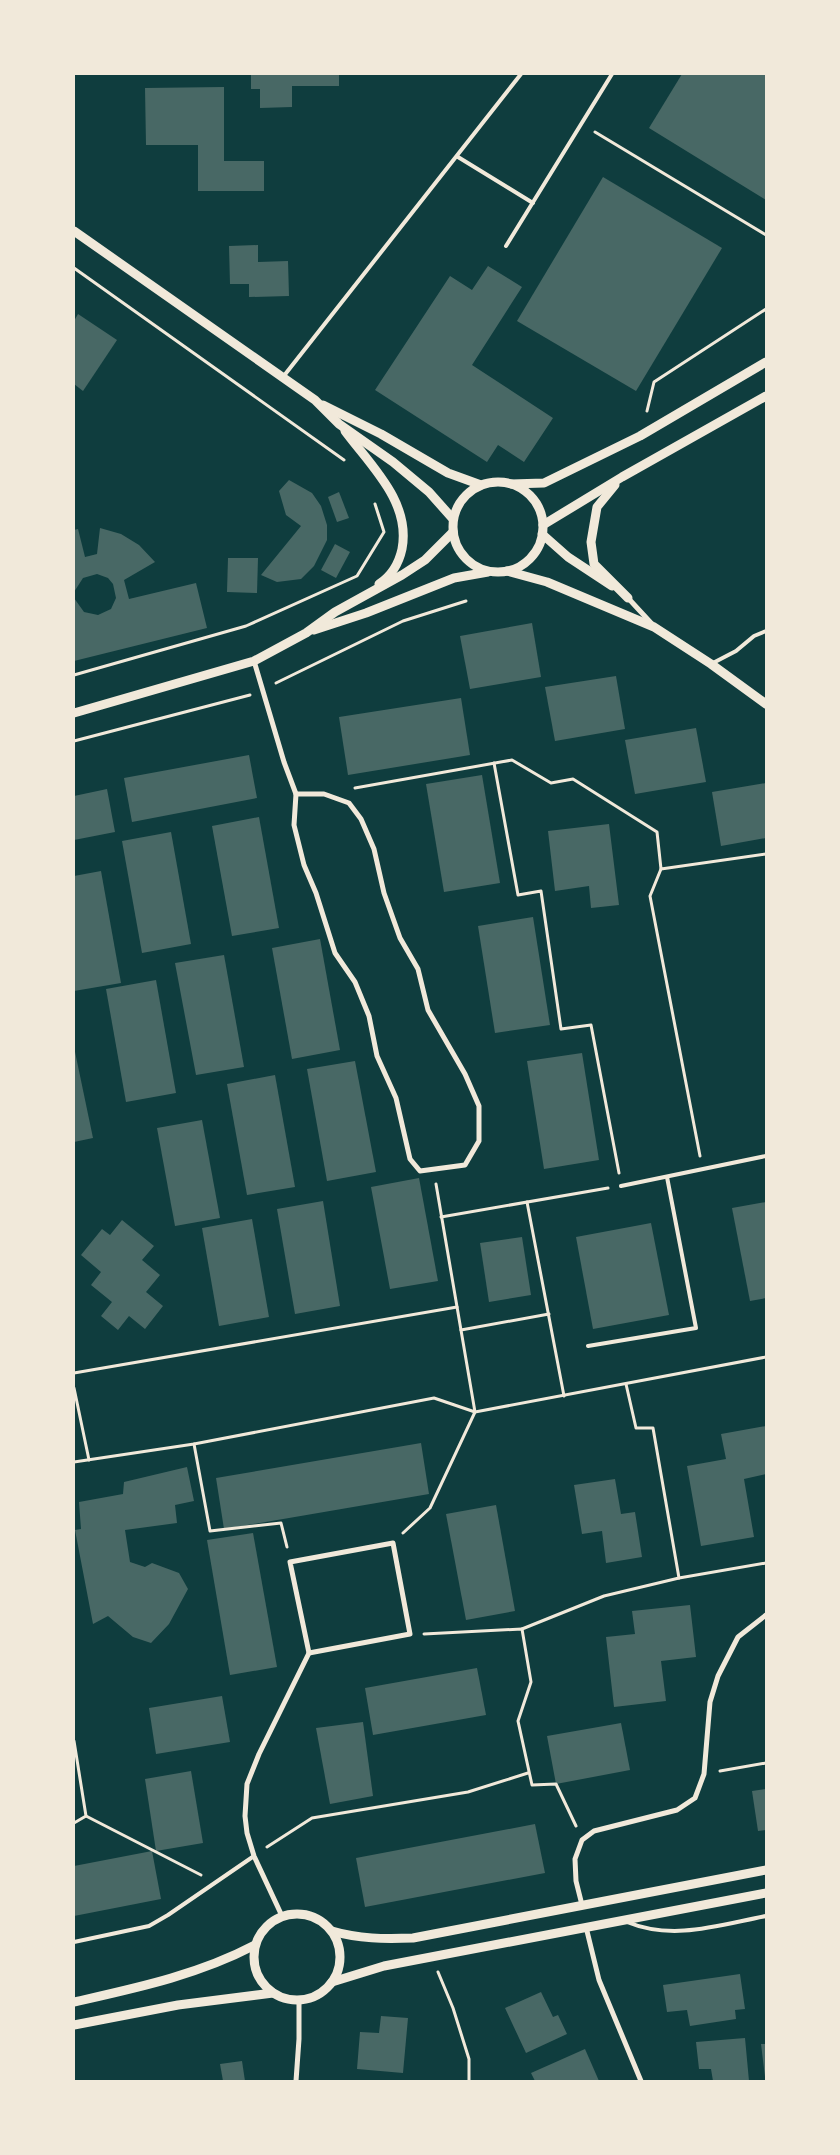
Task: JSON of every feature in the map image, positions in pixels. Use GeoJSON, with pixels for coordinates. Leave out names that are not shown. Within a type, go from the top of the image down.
{"type":"FeatureCollection","features":[{"type":"Feature","properties":{"kind":"street"},"geometry":{"type":"LineString","coordinates":[[74,231],[315,400],[381,434],[448,473],[481,485]]}},
{"type":"Feature","properties":{"kind":"street"},"geometry":{"type":"LineString","coordinates":[[492,572],[478,567],[466,559],[458,548],[453,532],[453,519],[458,505],[468,493],[481,485],[501,482],[511,484],[544,483],[640,436],[766,362]]}},
{"type":"Feature","properties":{"kind":"street"},"geometry":{"type":"LineString","coordinates":[[542,530],[622,477],[766,396]]}},
{"type":"Feature","properties":{"kind":"street"},"geometry":{"type":"LineString","coordinates":[[74,713],[254,661],[306,632],[363,596],[389,575],[399,561],[404,526],[393,495],[339,424],[315,400]]}},
{"type":"Feature","properties":{"kind":"street"},"geometry":{"type":"LineString","coordinates":[[339,424],[393,462],[429,492],[453,519]]}},
{"type":"Feature","properties":{"kind":"street"},"geometry":{"type":"LineString","coordinates":[[622,477],[597,507],[591,542],[594,564],[654,627]]}},
{"type":"Feature","properties":{"kind":"street"},"geometry":{"type":"LineString","coordinates":[[306,632],[366,613],[454,578],[507,571],[520,566],[530,558],[538,547],[542,530],[540,512],[534,500],[524,490],[511,484]]}},
{"type":"Feature","properties":{"kind":"street"},"geometry":{"type":"LineString","coordinates":[[542,530],[568,557],[628,598]]}},
{"type":"Feature","properties":{"kind":"street"},"geometry":{"type":"LineString","coordinates":[[335,612],[356,602],[425,560],[453,532]]}},
{"type":"Feature","properties":{"kind":"street"},"geometry":{"type":"LineString","coordinates":[[507,571],[547,582],[654,627],[711,664],[766,704]]}},
{"type":"Feature","properties":{"kind":"street"},"geometry":{"type":"LineString","coordinates":[[254,661],[284,762],[296,794],[294,825],[304,865],[316,893],[335,953],[355,982],[369,1016],[377,1056],[396,1098],[410,1159],[420,1171],[465,1165],[479,1141],[479,1106],[465,1074],[428,1010],[418,969],[400,938],[384,893],[374,848],[361,819],[349,803],[324,794],[296,794]]}},
{"type":"Feature","properties":{"kind":"street"},"geometry":{"type":"LineString","coordinates":[[282,1916],[254,1856],[247,1833],[245,1816],[247,1784],[259,1754],[309,1653],[290,1562],[393,1543],[410,1634],[309,1653]]}},
{"type":"Feature","properties":{"kind":"street"},"geometry":{"type":"LineString","coordinates":[[582,1906],[576,1881],[575,1859],[582,1840],[594,1831],[677,1810],[695,1798],[704,1774],[710,1702],[718,1676],[738,1637],[766,1615]]}},
{"type":"Feature","properties":{"kind":"street"},"geometry":{"type":"LineString","coordinates":[[332,1931],[353,1937],[380,1939],[412,1938],[766,1870]]}},
{"type":"Feature","properties":{"kind":"street"},"geometry":{"type":"LineString","coordinates":[[332,1982],[384,1966],[432,1956],[766,1893]]}},
{"type":"Feature","properties":{"kind":"street"},"geometry":{"type":"LineString","coordinates":[[309,1915],[322,1921],[332,1931],[338,1943],[339,1970],[332,1982],[323,1991],[312,1998],[299,2000],[285,1998],[273,1993],[263,1983],[256,1972],[253,1958],[255,1945],[261,1933],[270,1923],[282,1916],[309,1915]]}},
{"type":"Feature","properties":{"kind":"street"},"geometry":{"type":"LineString","coordinates":[[586,1927],[599,1980],[641,2081]]}},
{"type":"Feature","properties":{"kind":"street"},"geometry":{"type":"LineString","coordinates":[[74,2002],[184,1975],[224,1961],[255,1945]]}},
{"type":"Feature","properties":{"kind":"street"},"geometry":{"type":"LineString","coordinates":[[74,2025],[187,2003],[273,1993]]}},
{"type":"Feature","properties":{"kind":"street"},"geometry":{"type":"LineString","coordinates":[[296,2081],[300,2039],[299,2000]]}},
{"type":"Feature","properties":{"kind":"lane"},"geometry":{"type":"LineString","coordinates":[[283,377],[458,157],[521,74]]}},
{"type":"Feature","properties":{"kind":"lane"},"geometry":{"type":"LineString","coordinates":[[506,246],[612,74]]}},
{"type":"Feature","properties":{"kind":"lane"},"geometry":{"type":"LineString","coordinates":[[458,157],[532,203]]}},
{"type":"Feature","properties":{"kind":"lane"},"geometry":{"type":"LineString","coordinates":[[711,664],[736,651],[754,636],[766,631]]}},
{"type":"Feature","properties":{"kind":"lane"},"geometry":{"type":"LineString","coordinates":[[621,1186],[766,1156]]}},
{"type":"Feature","properties":{"kind":"lane"},"geometry":{"type":"LineString","coordinates":[[588,1346],[696,1328],[667,1176]]}},
{"type":"Feature","properties":{"kind":"lane"},"geometry":{"type":"LineString","coordinates":[[74,1942],[149,1926],[254,1856]]}},
{"type":"Feature","properties":{"kind":"lane"},"geometry":{"type":"LineString","coordinates":[[623,1920],[654,1931],[668,1932],[766,1916]]}},
{"type":"Feature","properties":{"kind":"path"},"geometry":{"type":"LineString","coordinates":[[581,124],[766,235]]}},
{"type":"Feature","properties":{"kind":"path"},"geometry":{"type":"LineString","coordinates":[[74,268],[350,465]]}},
{"type":"Feature","properties":{"kind":"path"},"geometry":{"type":"LineString","coordinates":[[640,436],[654,382],[766,308]]}},
{"type":"Feature","properties":{"kind":"path"},"geometry":{"type":"LineString","coordinates":[[74,674],[246,626],[357,576],[384,532],[372,495]]}},
{"type":"Feature","properties":{"kind":"path"},"geometry":{"type":"LineString","coordinates":[[324,794],[512,760],[551,783],[573,779],[657,832],[661,869],[650,896],[702,1169]]}},
{"type":"Feature","properties":{"kind":"path"},"geometry":{"type":"LineString","coordinates":[[441,1217],[621,1186],[592,1025],[561,1029],[541,891],[518,894],[494,763]]}},
{"type":"Feature","properties":{"kind":"path"},"geometry":{"type":"LineString","coordinates":[[661,869],[766,854]]}},
{"type":"Feature","properties":{"kind":"path"},"geometry":{"type":"LineString","coordinates":[[393,1543],[430,1508],[475,1412],[433,1169]]}},
{"type":"Feature","properties":{"kind":"path"},"geometry":{"type":"LineString","coordinates":[[527,1202],[564,1396]]}},
{"type":"Feature","properties":{"kind":"path"},"geometry":{"type":"LineString","coordinates":[[74,1373],[457,1307]]}},
{"type":"Feature","properties":{"kind":"path"},"geometry":{"type":"LineString","coordinates":[[461,1330],[549,1314]]}},
{"type":"Feature","properties":{"kind":"path"},"geometry":{"type":"LineString","coordinates":[[74,1462],[194,1444],[434,1398],[475,1412],[766,1357]]}},
{"type":"Feature","properties":{"kind":"path"},"geometry":{"type":"LineString","coordinates":[[626,1384],[636,1428],[653,1428],[679,1578]]}},
{"type":"Feature","properties":{"kind":"path"},"geometry":{"type":"LineString","coordinates":[[74,1388],[76,1405],[89,1460]]}},
{"type":"Feature","properties":{"kind":"path"},"geometry":{"type":"LineString","coordinates":[[194,1444],[210,1530],[281,1523],[290,1562]]}},
{"type":"Feature","properties":{"kind":"path"},"geometry":{"type":"LineString","coordinates":[[410,1634],[522,1629],[604,1596],[679,1578],[766,1563]]}},
{"type":"Feature","properties":{"kind":"path"},"geometry":{"type":"LineString","coordinates":[[522,1629],[532,1682],[518,1721],[528,1773],[532,1785],[556,1784],[582,1840]]}},
{"type":"Feature","properties":{"kind":"path"},"geometry":{"type":"LineString","coordinates":[[74,1741],[86,1816]]}},
{"type":"Feature","properties":{"kind":"path"},"geometry":{"type":"LineString","coordinates":[[704,1774],[766,1763]]}},
{"type":"Feature","properties":{"kind":"path"},"geometry":{"type":"LineString","coordinates":[[254,1856],[312,1818],[468,1792],[528,1773]]}},
{"type":"Feature","properties":{"kind":"path"},"geometry":{"type":"LineString","coordinates":[[74,1823],[86,1816]]}},
{"type":"Feature","properties":{"kind":"path"},"geometry":{"type":"LineString","coordinates":[[86,1816],[215,1882]]}},
{"type":"Feature","properties":{"kind":"path"},"geometry":{"type":"LineString","coordinates":[[432,1956],[453,2008],[469,2059],[469,2081]]}},
{"type":"Feature","properties":{"kind":"building"},"geometry":{"type":"Polygon","coordinates":[[[251,74],[339,74],[339,86],[292,86],[292,107],[260,108],[260,89],[251,89],[251,74]]]}},
{"type":"Feature","properties":{"kind":"building"},"geometry":{"type":"Polygon","coordinates":[[[682,74],[766,74],[766,200],[649,128],[682,74]]]}},
{"type":"Feature","properties":{"kind":"building"},"geometry":{"type":"Polygon","coordinates":[[[224,87],[224,161],[264,161],[264,191],[198,191],[198,145],[146,145],[145,88],[224,87]]]}},
{"type":"Feature","properties":{"kind":"building"},"geometry":{"type":"Polygon","coordinates":[[[603,177],[722,248],[636,391],[517,321],[603,177]]]}},
{"type":"Feature","properties":{"kind":"building"},"geometry":{"type":"Polygon","coordinates":[[[258,245],[258,262],[288,261],[289,296],[249,297],[249,284],[230,284],[229,246],[258,245]]]}},
{"type":"Feature","properties":{"kind":"building"},"geometry":{"type":"Polygon","coordinates":[[[488,266],[522,287],[472,365],[553,418],[524,462],[498,445],[487,462],[375,390],[450,276],[472,290],[488,266]]]}},
{"type":"Feature","properties":{"kind":"building"},"geometry":{"type":"Polygon","coordinates":[[[78,314],[117,340],[83,391],[74,384],[74,321],[78,314]]]}},
{"type":"Feature","properties":{"kind":"building"},"geometry":{"type":"Polygon","coordinates":[[[289,480],[312,493],[321,506],[327,525],[327,540],[314,566],[301,579],[277,582],[261,575],[301,526],[286,515],[279,491],[289,480]]]}},
{"type":"Feature","properties":{"kind":"building"},"geometry":{"type":"Polygon","coordinates":[[[339,492],[349,518],[337,522],[328,497],[339,492]]]}},
{"type":"Feature","properties":{"kind":"building"},"geometry":{"type":"Polygon","coordinates":[[[100,528],[121,534],[139,545],[155,562],[124,580],[129,599],[196,583],[207,628],[74,661],[74,598],[84,612],[98,615],[111,609],[116,598],[113,584],[108,578],[97,574],[83,578],[74,592],[74,530],[78,529],[85,557],[97,554],[100,528]]]}},
{"type":"Feature","properties":{"kind":"building"},"geometry":{"type":"Polygon","coordinates":[[[335,544],[350,552],[336,578],[321,570],[335,544]]]}},
{"type":"Feature","properties":{"kind":"building"},"geometry":{"type":"Polygon","coordinates":[[[228,558],[258,558],[257,593],[227,592],[228,558]]]}},
{"type":"Feature","properties":{"kind":"building"},"geometry":{"type":"Polygon","coordinates":[[[532,623],[541,677],[470,689],[460,636],[532,623]]]}},
{"type":"Feature","properties":{"kind":"building"},"geometry":{"type":"Polygon","coordinates":[[[616,676],[625,729],[555,741],[545,687],[616,676]]]}},
{"type":"Feature","properties":{"kind":"building"},"geometry":{"type":"Polygon","coordinates":[[[461,698],[470,755],[348,775],[339,717],[461,698]]]}},
{"type":"Feature","properties":{"kind":"building"},"geometry":{"type":"Polygon","coordinates":[[[696,728],[706,782],[635,794],[625,740],[696,728]]]}},
{"type":"Feature","properties":{"kind":"building"},"geometry":{"type":"Polygon","coordinates":[[[249,755],[257,798],[132,822],[124,778],[249,755]]]}},
{"type":"Feature","properties":{"kind":"building"},"geometry":{"type":"Polygon","coordinates":[[[482,775],[500,883],[444,892],[426,784],[482,775]]]}},
{"type":"Feature","properties":{"kind":"building"},"geometry":{"type":"Polygon","coordinates":[[[766,783],[766,838],[721,846],[712,792],[766,783]]]}},
{"type":"Feature","properties":{"kind":"building"},"geometry":{"type":"Polygon","coordinates":[[[107,789],[115,832],[74,840],[74,796],[107,789]]]}},
{"type":"Feature","properties":{"kind":"building"},"geometry":{"type":"Polygon","coordinates":[[[259,817],[279,928],[232,936],[212,826],[259,817]]]}},
{"type":"Feature","properties":{"kind":"building"},"geometry":{"type":"Polygon","coordinates":[[[609,824],[619,905],[591,908],[589,886],[555,891],[548,831],[609,824]]]}},
{"type":"Feature","properties":{"kind":"building"},"geometry":{"type":"Polygon","coordinates":[[[171,832],[191,944],[142,953],[122,841],[171,832]]]}},
{"type":"Feature","properties":{"kind":"building"},"geometry":{"type":"Polygon","coordinates":[[[101,871],[121,983],[74,991],[74,876],[101,871]]]}},
{"type":"Feature","properties":{"kind":"building"},"geometry":{"type":"Polygon","coordinates":[[[533,917],[550,1025],[495,1033],[478,926],[533,917]]]}},
{"type":"Feature","properties":{"kind":"building"},"geometry":{"type":"Polygon","coordinates":[[[320,939],[340,1050],[292,1059],[272,948],[320,939]]]}},
{"type":"Feature","properties":{"kind":"building"},"geometry":{"type":"Polygon","coordinates":[[[224,955],[244,1067],[196,1075],[175,963],[224,955]]]}},
{"type":"Feature","properties":{"kind":"building"},"geometry":{"type":"Polygon","coordinates":[[[156,980],[176,1093],[126,1102],[106,989],[156,980]]]}},
{"type":"Feature","properties":{"kind":"building"},"geometry":{"type":"Polygon","coordinates":[[[74,1047],[93,1138],[74,1142],[74,1047]]]}},
{"type":"Feature","properties":{"kind":"building"},"geometry":{"type":"Polygon","coordinates":[[[582,1053],[599,1160],[544,1169],[527,1061],[582,1053]]]}},
{"type":"Feature","properties":{"kind":"building"},"geometry":{"type":"Polygon","coordinates":[[[355,1061],[376,1172],[327,1181],[307,1069],[355,1061]]]}},
{"type":"Feature","properties":{"kind":"building"},"geometry":{"type":"Polygon","coordinates":[[[275,1075],[295,1187],[247,1195],[227,1084],[275,1075]]]}},
{"type":"Feature","properties":{"kind":"building"},"geometry":{"type":"Polygon","coordinates":[[[202,1120],[220,1218],[175,1226],[157,1128],[202,1120]]]}},
{"type":"Feature","properties":{"kind":"building"},"geometry":{"type":"Polygon","coordinates":[[[419,1178],[438,1281],[390,1289],[371,1187],[419,1178]]]}},
{"type":"Feature","properties":{"kind":"building"},"geometry":{"type":"Polygon","coordinates":[[[323,1201],[340,1306],[295,1314],[277,1209],[323,1201]]]}},
{"type":"Feature","properties":{"kind":"building"},"geometry":{"type":"Polygon","coordinates":[[[766,1202],[766,1298],[750,1301],[732,1208],[766,1202]]]}},
{"type":"Feature","properties":{"kind":"building"},"geometry":{"type":"Polygon","coordinates":[[[252,1219],[269,1317],[219,1326],[202,1228],[252,1219]]]}},
{"type":"Feature","properties":{"kind":"building"},"geometry":{"type":"Polygon","coordinates":[[[122,1220],[154,1246],[142,1260],[160,1275],[146,1292],[163,1306],[145,1329],[129,1316],[118,1330],[101,1316],[112,1302],[91,1285],[101,1272],[81,1255],[102,1229],[110,1235],[122,1220]]]}},
{"type":"Feature","properties":{"kind":"building"},"geometry":{"type":"Polygon","coordinates":[[[651,1223],[669,1315],[593,1329],[576,1237],[651,1223]]]}},
{"type":"Feature","properties":{"kind":"building"},"geometry":{"type":"Polygon","coordinates":[[[522,1237],[531,1295],[489,1302],[480,1243],[522,1237]]]}},
{"type":"Feature","properties":{"kind":"building"},"geometry":{"type":"Polygon","coordinates":[[[766,1426],[766,1474],[744,1479],[754,1537],[701,1546],[687,1466],[726,1459],[721,1434],[766,1426]]]}},
{"type":"Feature","properties":{"kind":"building"},"geometry":{"type":"Polygon","coordinates":[[[421,1443],[429,1494],[224,1529],[216,1478],[421,1443]]]}},
{"type":"Feature","properties":{"kind":"building"},"geometry":{"type":"Polygon","coordinates":[[[187,1467],[194,1501],[175,1505],[177,1523],[125,1530],[130,1562],[145,1567],[152,1563],[179,1573],[188,1589],[169,1624],[151,1643],[133,1637],[108,1616],[93,1624],[75,1530],[81,1529],[79,1502],[123,1494],[124,1482],[187,1467]]]}},
{"type":"Feature","properties":{"kind":"building"},"geometry":{"type":"Polygon","coordinates":[[[615,1479],[621,1514],[635,1512],[642,1557],[606,1563],[602,1531],[582,1534],[574,1485],[615,1479]]]}},
{"type":"Feature","properties":{"kind":"building"},"geometry":{"type":"Polygon","coordinates":[[[496,1505],[515,1611],[466,1620],[446,1514],[496,1505]]]}},
{"type":"Feature","properties":{"kind":"building"},"geometry":{"type":"Polygon","coordinates":[[[253,1533],[277,1667],[230,1675],[207,1540],[253,1533]]]}},
{"type":"Feature","properties":{"kind":"building"},"geometry":{"type":"Polygon","coordinates":[[[690,1605],[696,1657],[661,1661],[666,1701],[614,1707],[606,1637],[635,1634],[632,1611],[690,1605]]]}},
{"type":"Feature","properties":{"kind":"building"},"geometry":{"type":"Polygon","coordinates":[[[477,1668],[486,1715],[373,1735],[365,1688],[477,1668]]]}},
{"type":"Feature","properties":{"kind":"building"},"geometry":{"type":"Polygon","coordinates":[[[222,1696],[230,1742],[156,1754],[149,1708],[222,1696]]]}},
{"type":"Feature","properties":{"kind":"building"},"geometry":{"type":"Polygon","coordinates":[[[363,1722],[373,1796],[330,1804],[316,1728],[363,1722]]]}},
{"type":"Feature","properties":{"kind":"building"},"geometry":{"type":"Polygon","coordinates":[[[621,1723],[630,1770],[556,1784],[547,1736],[621,1723]]]}},
{"type":"Feature","properties":{"kind":"building"},"geometry":{"type":"Polygon","coordinates":[[[191,1771],[203,1843],[156,1851],[145,1779],[191,1771]]]}},
{"type":"Feature","properties":{"kind":"building"},"geometry":{"type":"Polygon","coordinates":[[[766,1789],[766,1830],[758,1831],[752,1791],[766,1789]]]}},
{"type":"Feature","properties":{"kind":"building"},"geometry":{"type":"Polygon","coordinates":[[[535,1824],[545,1873],[365,1907],[356,1858],[535,1824]]]}},
{"type":"Feature","properties":{"kind":"building"},"geometry":{"type":"Polygon","coordinates":[[[152,1851],[161,1899],[74,1916],[74,1866],[152,1851]]]}},
{"type":"Feature","properties":{"kind":"building"},"geometry":{"type":"Polygon","coordinates":[[[740,1974],[745,2009],[735,2010],[736,2019],[690,2026],[687,2010],[667,2012],[663,1985],[740,1974]]]}},
{"type":"Feature","properties":{"kind":"building"},"geometry":{"type":"Polygon","coordinates":[[[541,1992],[553,2017],[558,2015],[567,2034],[526,2053],[505,2008],[541,1992]]]}},
{"type":"Feature","properties":{"kind":"building"},"geometry":{"type":"Polygon","coordinates":[[[381,2016],[408,2018],[403,2073],[357,2069],[360,2032],[379,2033],[381,2016]]]}},
{"type":"Feature","properties":{"kind":"building"},"geometry":{"type":"Polygon","coordinates":[[[745,2038],[749,2081],[713,2081],[711,2069],[699,2069],[696,2042],[745,2038]]]}},
{"type":"Feature","properties":{"kind":"building"},"geometry":{"type":"Polygon","coordinates":[[[761,2044],[766,2044],[766,2077],[765,2077],[761,2044]]]}},
{"type":"Feature","properties":{"kind":"building"},"geometry":{"type":"Polygon","coordinates":[[[585,2049],[599,2081],[535,2081],[531,2073],[585,2049]]]}},
{"type":"Feature","properties":{"kind":"building"},"geometry":{"type":"Polygon","coordinates":[[[242,2061],[245,2081],[223,2081],[220,2064],[242,2061]]]}}]}
